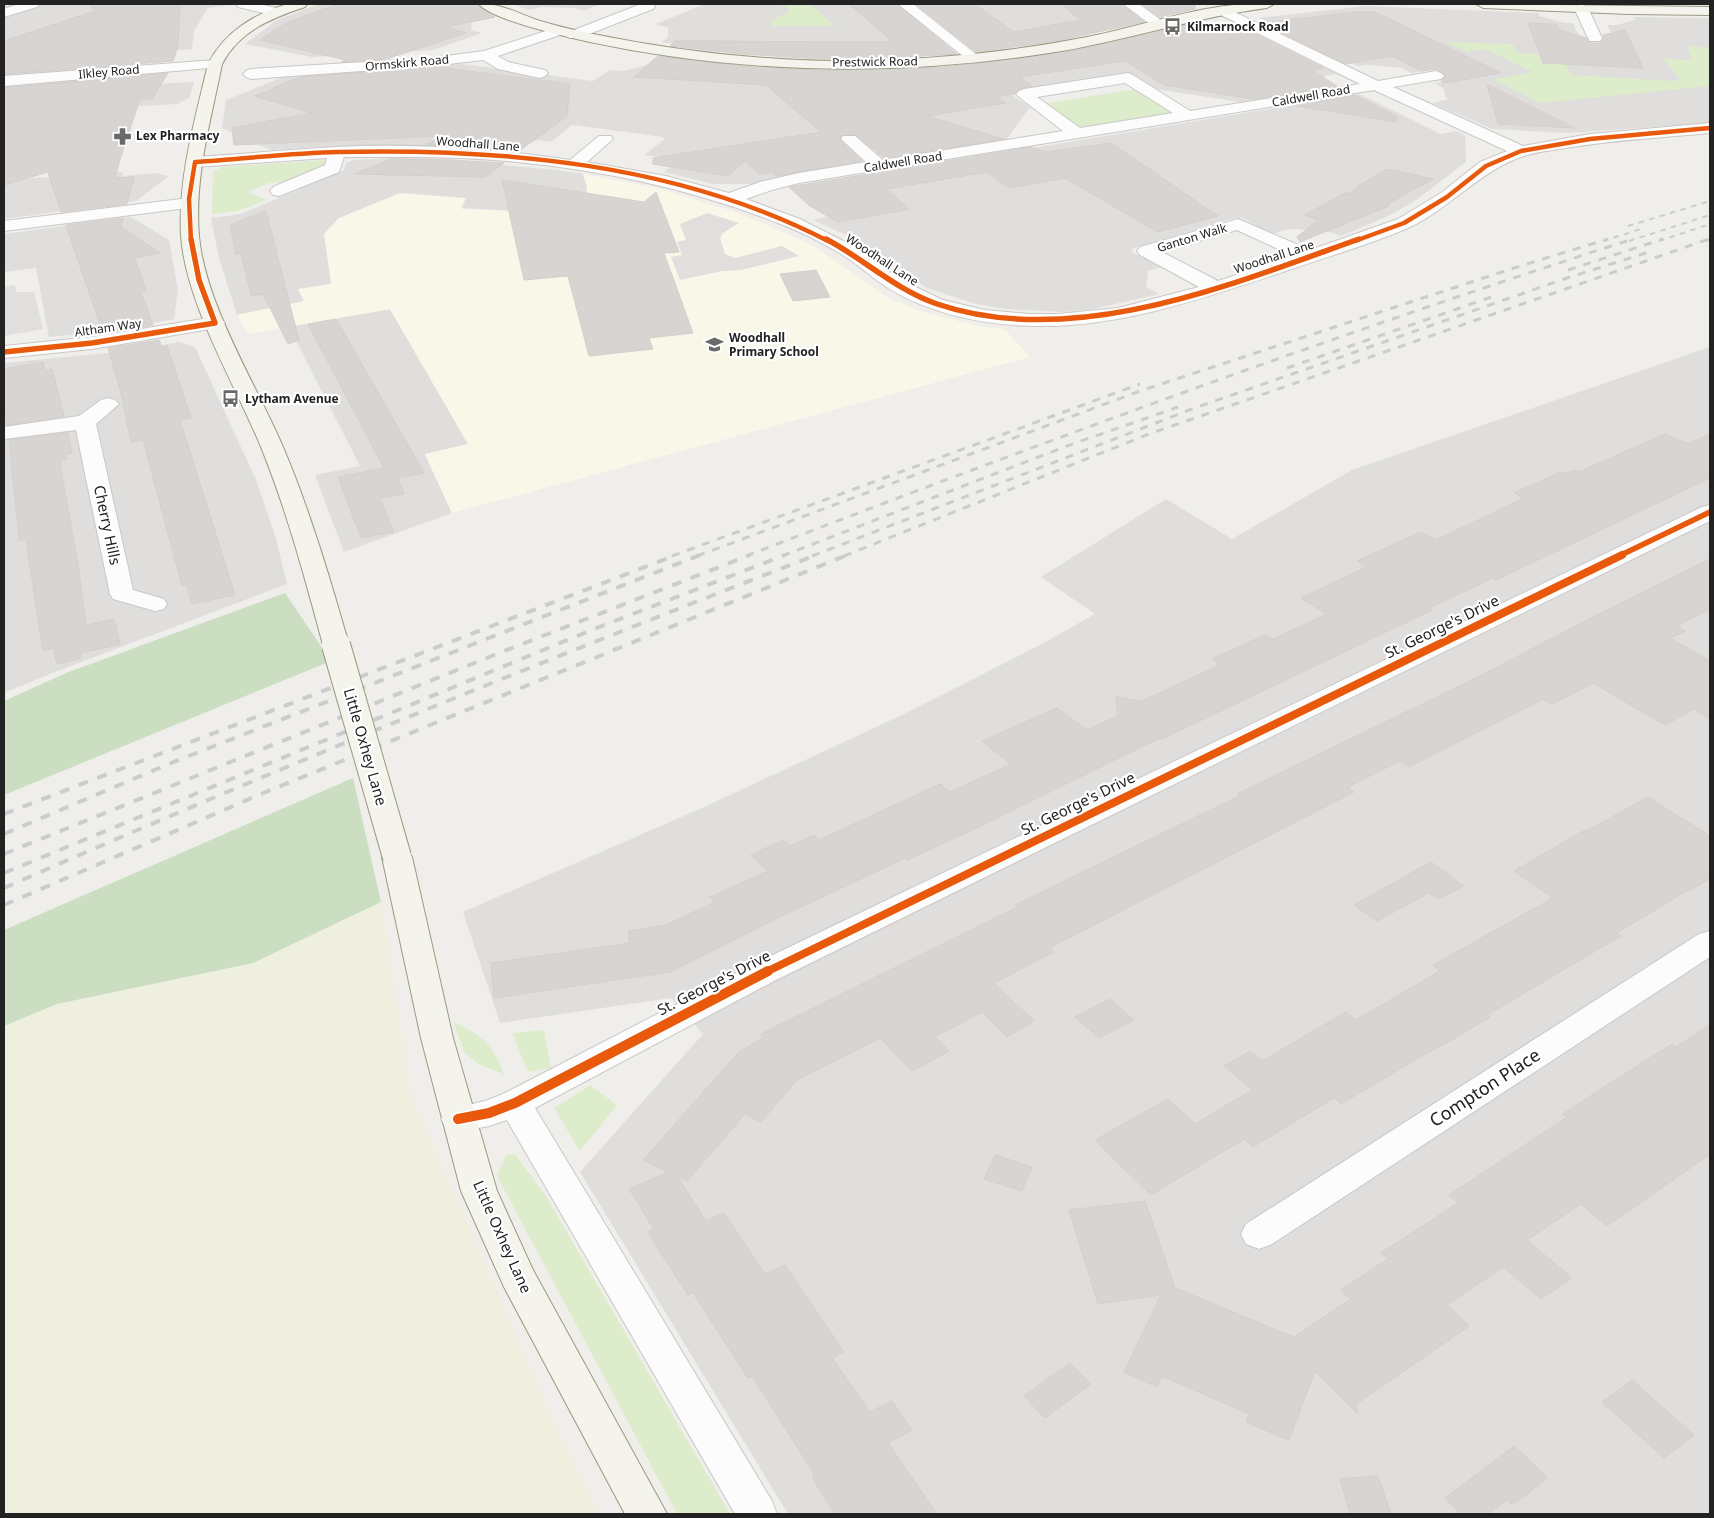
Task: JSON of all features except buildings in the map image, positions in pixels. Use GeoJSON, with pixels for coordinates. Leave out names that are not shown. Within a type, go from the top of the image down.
{"type":"FeatureCollection","features":[{"type":"Feature","properties":{"kind":"main road","name":"Little Oxhey Lane"},"geometry":{"type":"LineString","coordinates":[[300,4],[276,12],[241,32],[226,45],[215,64],[194,162],[189,203],[190,237],[194,264],[203,294],[215,323],[273,450],[312,559],[397,857],[458,1119],[479,1191],[517,1276],[648,1514]]}},
{"type":"Feature","properties":{"kind":"main road","name":"Prestwick Road"},"geometry":{"type":"LineString","coordinates":[[486,4],[504,13],[558,31],[638,48],[770,61],[880,63],[974,58],[1066,46],[1222,10],[1267,4]]}},
{"type":"Feature","properties":{"kind":"main road"},"geometry":{"type":"LineString","coordinates":[[1483,4],[1710,11]]}},
{"type":"Feature","properties":{"kind":"street"},"geometry":{"type":"LineString","coordinates":[[4,13],[32,4]]}},
{"type":"Feature","properties":{"kind":"street"},"geometry":{"type":"LineString","coordinates":[[243,4],[276,12]]}},
{"type":"Feature","properties":{"kind":"street"},"geometry":{"type":"LineString","coordinates":[[905,4],[974,58]]}},
{"type":"Feature","properties":{"kind":"street"},"geometry":{"type":"LineString","coordinates":[[1130,4],[1159,24]]}},
{"type":"Feature","properties":{"kind":"street"},"geometry":{"type":"LineString","coordinates":[[574,35],[648,6]]}},
{"type":"Feature","properties":{"kind":"street"},"geometry":{"type":"LineString","coordinates":[[1581,8],[1595,38]]}},
{"type":"Feature","properties":{"kind":"street"},"geometry":{"type":"LineString","coordinates":[[1222,10],[1375,85],[1521,151]]}},
{"type":"Feature","properties":{"kind":"street","name":"Ormskirk Road"},"geometry":{"type":"LineString","coordinates":[[251,74],[431,62],[486,55],[558,31]]}},
{"type":"Feature","properties":{"kind":"street"},"geometry":{"type":"LineString","coordinates":[[486,55],[503,66],[540,72]]}},
{"type":"Feature","properties":{"kind":"street","name":"Ilkley Road"},"geometry":{"type":"LineString","coordinates":[[4,81],[215,64]]}},
{"type":"Feature","properties":{"kind":"street","name":"Caldwell Road"},"geometry":{"type":"LineString","coordinates":[[730,199],[780,182],[1436,76]]}},
{"type":"Feature","properties":{"kind":"street"},"geometry":{"type":"LineString","coordinates":[[1078,134],[1024,94],[1128,78],[1188,116]]}},
{"type":"Feature","properties":{"kind":"street","name":"Woodhall Lane"},"geometry":{"type":"LineString","coordinates":[[194,162],[337,152],[466,154],[575,164],[666,181],[771,213],[833,242],[896,285],[936,304],[985,316],[1030,320],[1081,319],[1120,314],[1216,288],[1309,258],[1404,223],[1447,197],[1486,166],[1521,151],[1590,139],[1710,128]]}},
{"type":"Feature","properties":{"kind":"street"},"geometry":{"type":"LineString","coordinates":[[575,164],[605,139]]}},
{"type":"Feature","properties":{"kind":"street"},"geometry":{"type":"LineString","coordinates":[[849,139],[880,166]]}},
{"type":"Feature","properties":{"kind":"street"},"geometry":{"type":"LineString","coordinates":[[278,191],[333,168],[337,152]]}},
{"type":"Feature","properties":{"kind":"street"},"geometry":{"type":"LineString","coordinates":[[4,226],[189,203]]}},
{"type":"Feature","properties":{"kind":"street","name":"Ganton Walk"},"geometry":{"type":"LineString","coordinates":[[1216,288],[1146,251],[1238,224],[1309,258]]}},
{"type":"Feature","properties":{"kind":"street","name":"Altham Way"},"geometry":{"type":"LineString","coordinates":[[4,352],[92,343],[215,323]]}},
{"type":"Feature","properties":{"kind":"street"},"geometry":{"type":"LineString","coordinates":[[4,433],[85,422],[108,404]]}},
{"type":"Feature","properties":{"kind":"street","name":"Cherry Hills"},"geometry":{"type":"LineString","coordinates":[[85,422],[122,594],[155,604]]}},
{"type":"Feature","properties":{"kind":"street","name":"St. George's Drive"},"geometry":{"type":"LineString","coordinates":[[458,1119],[489,1113],[515,1102],[763,972],[1710,512]]}},
{"type":"Feature","properties":{"kind":"street","name":"Compton Place"},"geometry":{"type":"LineString","coordinates":[[1259,1234],[1710,942]]}},
{"type":"Feature","properties":{"kind":"street"},"geometry":{"type":"LineString","coordinates":[[515,1102],[757,1514]]}},
{"type":"Feature","properties":{"kind":"shaded area"},"geometry":{"type":"Polygon","coordinates":[[[4,4],[231,5],[208,8],[194,31],[192,49],[161,52],[161,62],[114,66],[110,86],[194,82],[189,98],[177,104],[27,113],[4,170],[4,4]]]}},
{"type":"Feature","properties":{"kind":"shaded area"},"geometry":{"type":"Polygon","coordinates":[[[319,4],[455,4],[486,19],[472,22],[471,30],[482,33],[433,50],[312,57],[245,44],[277,20],[319,4]]]}},
{"type":"Feature","properties":{"kind":"shaded area"},"geometry":{"type":"Polygon","coordinates":[[[514,4],[601,4],[584,11],[574,8],[543,7],[527,10],[514,4]]]}},
{"type":"Feature","properties":{"kind":"shaded area"},"geometry":{"type":"Polygon","coordinates":[[[705,4],[894,4],[935,37],[902,47],[682,45],[661,42],[668,38],[668,28],[656,24],[705,4]]]}},
{"type":"Feature","properties":{"kind":"shaded area"},"geometry":{"type":"Polygon","coordinates":[[[939,4],[1117,4],[1113,26],[982,36],[939,4]]]}},
{"type":"Feature","properties":{"kind":"shaded area"},"geometry":{"type":"Polygon","coordinates":[[[1365,6],[1538,13],[1540,16],[1564,23],[1573,23],[1586,53],[1622,54],[1607,25],[1617,25],[1635,20],[1633,17],[1710,18],[1710,123],[1568,133],[1492,129],[1432,103],[1449,99],[1445,97],[1444,89],[1435,83],[1472,77],[1450,67],[1411,73],[1402,68],[1370,65],[1358,66],[1259,18],[1365,6]]]}},
{"type":"Feature","properties":{"kind":"shaded area"},"geometry":{"type":"Polygon","coordinates":[[[1233,22],[1336,74],[1325,76],[1318,83],[1319,89],[1240,102],[1156,89],[1134,75],[1010,94],[1030,107],[1006,140],[920,154],[909,145],[859,128],[826,133],[820,164],[827,169],[779,177],[753,184],[713,184],[664,172],[670,167],[660,157],[644,155],[665,139],[663,137],[575,125],[572,125],[551,142],[539,140],[505,144],[500,149],[357,145],[271,150],[222,128],[226,100],[288,75],[461,64],[593,81],[610,70],[623,71],[647,65],[655,59],[785,71],[911,71],[1046,58],[1233,22]]]}},
{"type":"Feature","properties":{"kind":"shaded area"},"geometry":{"type":"Polygon","coordinates":[[[1359,94],[1441,134],[1456,131],[1465,135],[1466,162],[1415,201],[1386,217],[1341,236],[1324,230],[1288,229],[1273,234],[1242,218],[1234,218],[1133,248],[1132,252],[1161,267],[1148,271],[1146,287],[1159,294],[1093,309],[1062,312],[1006,309],[976,304],[927,288],[846,235],[813,220],[829,216],[791,188],[1359,94]]]}},
{"type":"Feature","properties":{"kind":"shaded area"},"geometry":{"type":"Polygon","coordinates":[[[397,158],[457,161],[583,174],[587,187],[586,209],[558,213],[460,208],[466,198],[331,284],[298,289],[305,301],[237,315],[219,258],[211,218],[241,214],[344,170],[346,163],[354,160],[397,158]]]}},
{"type":"Feature","properties":{"kind":"shaded area"},"geometry":{"type":"Polygon","coordinates":[[[123,172],[123,176],[155,173],[169,176],[136,201],[4,219],[4,180],[123,172]]]}},
{"type":"Feature","properties":{"kind":"shaded area","name":"Woodhall Primary School"},"geometry":{"type":"Polygon","coordinates":[[[583,174],[657,188],[739,213],[814,246],[887,297],[920,311],[977,326],[1004,329],[1030,357],[452,513],[425,454],[468,444],[390,309],[248,334],[237,315],[304,301],[298,289],[331,284],[324,234],[339,218],[400,193],[466,198],[461,209],[558,213],[586,209],[587,187],[583,174]]]}},
{"type":"Feature","properties":{"kind":"shaded area"},"geometry":{"type":"Polygon","coordinates":[[[707,213],[739,223],[723,233],[720,238],[725,254],[735,258],[782,246],[799,256],[741,270],[722,271],[680,280],[671,257],[682,255],[677,242],[686,240],[680,224],[707,213]]]}},
{"type":"Feature","properties":{"kind":"shaded area"},"geometry":{"type":"Polygon","coordinates":[[[131,217],[169,240],[178,290],[174,319],[119,330],[49,337],[36,268],[4,272],[4,234],[131,217]]]}},
{"type":"Feature","properties":{"kind":"shaded area"},"geometry":{"type":"Polygon","coordinates":[[[15,285],[16,292],[34,292],[43,329],[4,336],[4,287],[15,285]]]}},
{"type":"Feature","properties":{"kind":"shaded area"},"geometry":{"type":"Polygon","coordinates":[[[390,309],[468,444],[425,455],[452,513],[344,552],[315,475],[360,466],[289,327],[390,309]]]}},
{"type":"Feature","properties":{"kind":"shaded area"},"geometry":{"type":"Polygon","coordinates":[[[179,342],[195,347],[256,480],[275,535],[287,584],[4,693],[4,363],[127,351],[179,342]]]}},
{"type":"Feature","properties":{"kind":"shaded area"},"geometry":{"type":"Polygon","coordinates":[[[1710,347],[1710,1514],[788,1514],[580,1172],[703,1034],[671,998],[500,1023],[463,912],[702,808],[902,715],[1042,644],[1095,614],[1041,577],[1166,499],[1232,539],[1352,470],[1710,347]]]}},
{"type":"Feature","properties":{"kind":"green space"},"geometry":{"type":"Polygon","coordinates":[[[774,4],[810,4],[835,26],[772,26],[770,21],[789,12],[786,6],[774,4]]]}},
{"type":"Feature","properties":{"kind":"green space"},"geometry":{"type":"Polygon","coordinates":[[[1446,42],[1512,44],[1518,53],[1562,55],[1571,75],[1671,81],[1680,79],[1663,59],[1692,60],[1687,46],[1710,48],[1710,86],[1540,103],[1496,81],[1496,79],[1533,72],[1485,49],[1467,52],[1446,42]]]}},
{"type":"Feature","properties":{"kind":"green space"},"geometry":{"type":"Polygon","coordinates":[[[1136,89],[1173,114],[1078,130],[1042,104],[1136,89]]]}},
{"type":"Feature","properties":{"kind":"green space"},"geometry":{"type":"Polygon","coordinates":[[[327,160],[328,167],[287,182],[269,183],[248,192],[267,200],[238,211],[212,214],[213,171],[223,167],[327,160]]]}},
{"type":"Feature","properties":{"kind":"green space"},"geometry":{"type":"Polygon","coordinates":[[[285,593],[331,661],[4,795],[4,701],[66,673],[285,593]]]}},
{"type":"Feature","properties":{"kind":"green space"},"geometry":{"type":"Polygon","coordinates":[[[353,778],[381,902],[253,963],[57,1004],[4,1026],[4,930],[353,778]]]}},
{"type":"Feature","properties":{"kind":"green space"},"geometry":{"type":"Polygon","coordinates":[[[381,902],[412,1097],[553,1420],[600,1514],[4,1514],[4,1026],[57,1004],[253,963],[381,902]]]}},
{"type":"Feature","properties":{"kind":"green space"},"geometry":{"type":"Polygon","coordinates":[[[453,1021],[479,1036],[490,1047],[500,1063],[504,1074],[478,1064],[464,1052],[453,1021]]]}},
{"type":"Feature","properties":{"kind":"green space"},"geometry":{"type":"Polygon","coordinates":[[[544,1030],[551,1068],[528,1072],[512,1033],[544,1030]]]}},
{"type":"Feature","properties":{"kind":"green space"},"geometry":{"type":"Polygon","coordinates":[[[590,1085],[617,1105],[580,1151],[554,1108],[590,1085]]]}},
{"type":"Feature","properties":{"kind":"green space"},"geometry":{"type":"Polygon","coordinates":[[[515,1154],[546,1196],[730,1514],[677,1514],[497,1176],[506,1155],[515,1154]]]}},
{"type":"Feature","properties":{"kind":"railway"},"geometry":{"type":"LineString","coordinates":[[1628,226],[1710,201]]}},
{"type":"Feature","properties":{"kind":"railway"},"geometry":{"type":"LineString","coordinates":[[1629,241],[1710,215]]}},
{"type":"Feature","properties":{"kind":"railway"},"geometry":{"type":"LineString","coordinates":[[1659,241],[1710,224]]}},
{"type":"Feature","properties":{"kind":"railway"},"geometry":{"type":"LineString","coordinates":[[1603,241],[1641,229]]}},
{"type":"Feature","properties":{"kind":"railway"},"geometry":{"type":"LineString","coordinates":[[697,556],[1140,391],[1608,239]]}},
{"type":"Feature","properties":{"kind":"railway"},"geometry":{"type":"LineString","coordinates":[[746,556],[966,472],[1187,391],[1409,313],[1633,239]]}},
{"type":"Feature","properties":{"kind":"railway"},"geometry":{"type":"LineString","coordinates":[[1568,270],[1663,239]]}},
{"type":"Feature","properties":{"kind":"railway"},"geometry":{"type":"LineString","coordinates":[[844,556],[1149,434],[1709,239]]}},
{"type":"Feature","properties":{"kind":"railway"},"geometry":{"type":"LineString","coordinates":[[1706,241],[1710,239]]}},
{"type":"Feature","properties":{"kind":"railway"},"geometry":{"type":"LineString","coordinates":[[812,556],[1192,409],[1567,278],[1649,252]]}},
{"type":"Feature","properties":{"kind":"railway"},"geometry":{"type":"LineString","coordinates":[[1287,368],[1497,295]]}},
{"type":"Feature","properties":{"kind":"railway"},"geometry":{"type":"LineString","coordinates":[[672,556],[1140,384]]}},
{"type":"Feature","properties":{"kind":"railway"},"geometry":{"type":"LineString","coordinates":[[782,556],[1067,446],[1178,407]]}},
{"type":"Feature","properties":{"kind":"railway"},"geometry":{"type":"LineString","coordinates":[[4,814],[676,555]]}},
{"type":"Feature","properties":{"kind":"railway"},"geometry":{"type":"LineString","coordinates":[[4,834],[171,763],[700,555]]}},
{"type":"Feature","properties":{"kind":"railway"},"geometry":{"type":"LineString","coordinates":[[4,854],[494,655],[750,555]]}},
{"type":"Feature","properties":{"kind":"railway"},"geometry":{"type":"LineString","coordinates":[[4,873],[594,629],[785,555]]}},
{"type":"Feature","properties":{"kind":"railway"},"geometry":{"type":"LineString","coordinates":[[4,888],[408,717],[816,555]]}},
{"type":"Feature","properties":{"kind":"railway"},"geometry":{"type":"LineString","coordinates":[[4,905],[261,794],[847,555]]}},
{"type":"Feature","properties":{"kind":"cycle path"},"geometry":{"type":"LineString","coordinates":[[4,352],[92,343],[215,323],[199,280],[190,235],[189,199],[195,162],[337,152],[429,152],[518,157],[627,173],[666,181],[730,199],[794,223],[849,251],[896,285],[936,304],[985,316],[1030,320],[1058,320],[1119,314],[1216,288],[1404,223],[1447,197],[1486,166],[1521,151],[1590,139],[1710,128]]}},
{"type":"Feature","properties":{"kind":"cycle path"},"geometry":{"type":"LineString","coordinates":[[458,1119],[489,1113],[515,1103],[763,973],[1710,512]]}},
{"type":"Feature","properties":{"kind":"place","name":"Kilmarnock Road"},"geometry":{"type":"Point","coordinates":[1173,27]}},
{"type":"Feature","properties":{"kind":"place","name":"Lex Pharmacy"},"geometry":{"type":"Point","coordinates":[122,136]}},
{"type":"Feature","properties":{"kind":"place","name":"Woodhall Primary School"},"geometry":{"type":"Point","coordinates":[715,345]}},
{"type":"Feature","properties":{"kind":"place","name":"Lytham Avenue"},"geometry":{"type":"Point","coordinates":[231,399]}}]}
